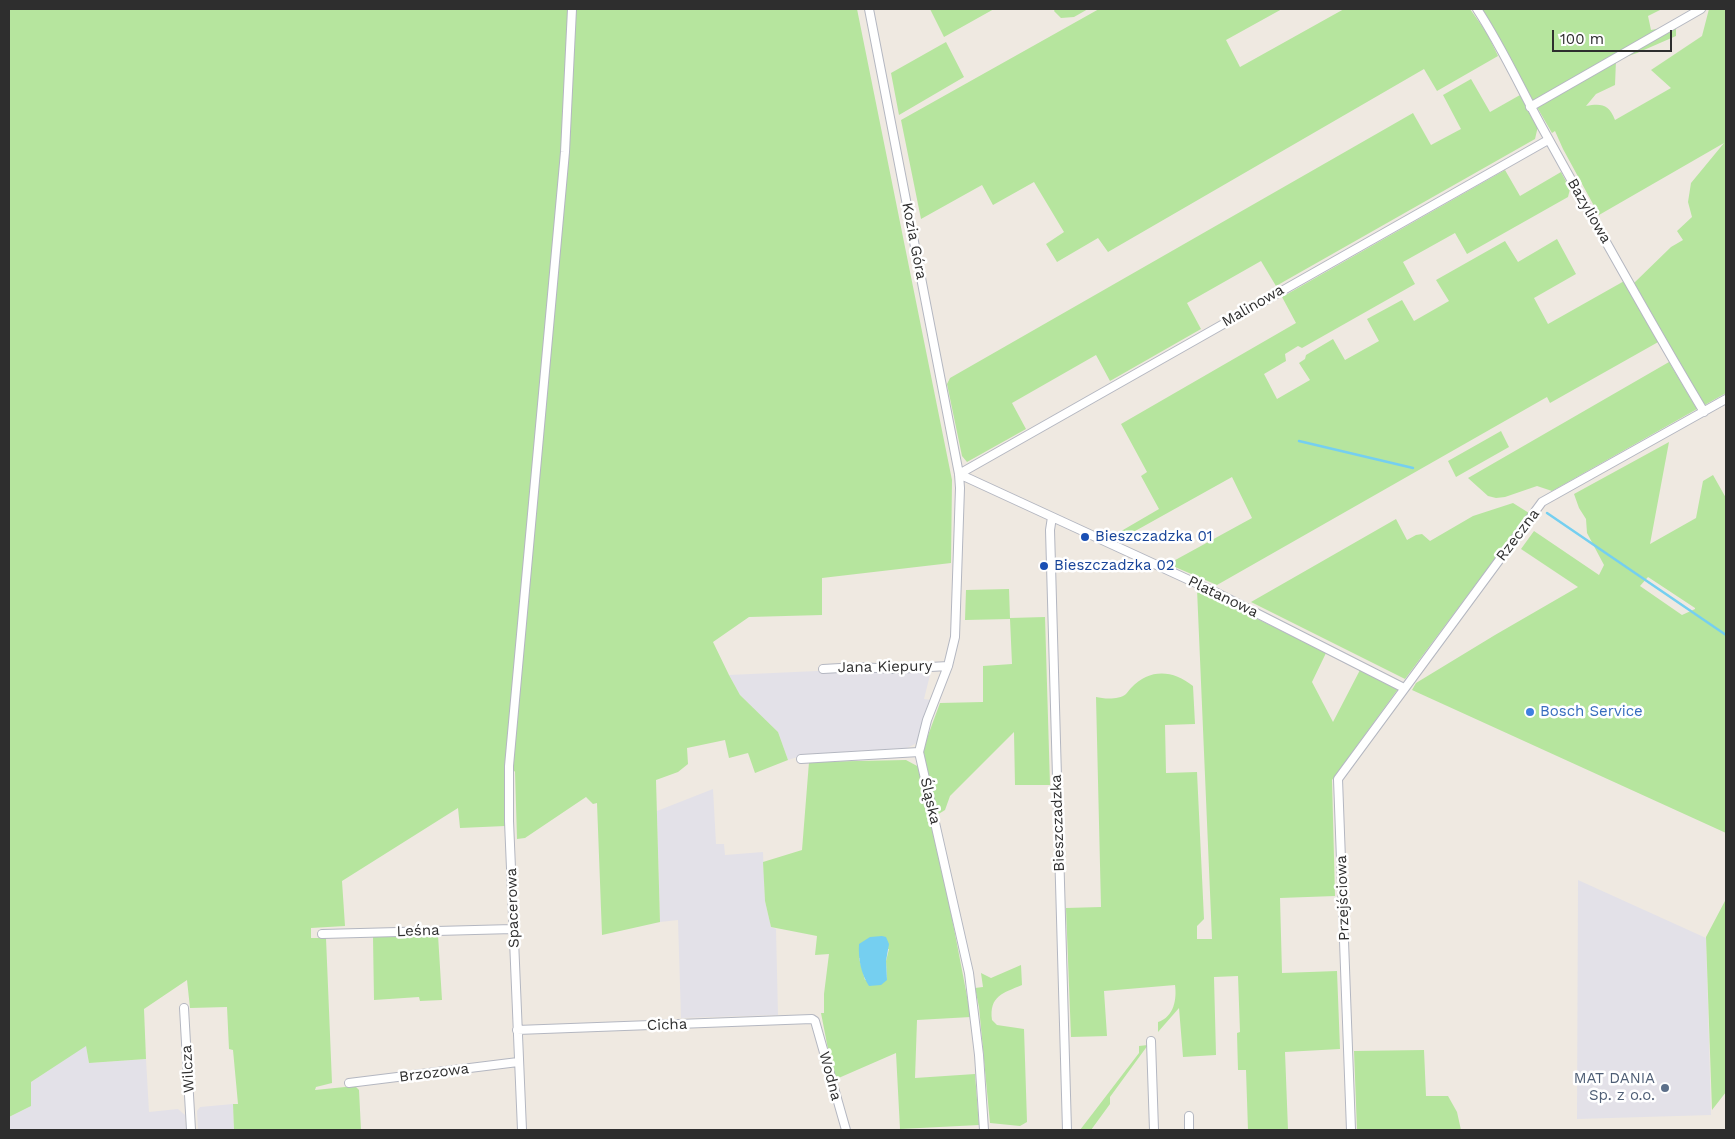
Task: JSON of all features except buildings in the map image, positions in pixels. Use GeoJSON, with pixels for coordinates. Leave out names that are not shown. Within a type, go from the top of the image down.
{"type":"FeatureCollection","features":[{"type":"Feature","properties":{"kind":"street","name":"Spacerowa"},"geometry":{"type":"LineString","coordinates":[[522,1130],[509,821],[509,766],[518,686],[565,152],[572,9]]}},
{"type":"Feature","properties":{"kind":"street","name":"Kozia Góra"},"geometry":{"type":"LineString","coordinates":[[869,9],[959,474]]}},
{"type":"Feature","properties":{"kind":"street","name":"Bazyliowa"},"geometry":{"type":"LineString","coordinates":[[1477,9],[1489,27],[1548,140],[1671,358],[1704,412]]}},
{"type":"Feature","properties":{"kind":"street"},"geometry":{"type":"LineString","coordinates":[[1530,107],[1701,9]]}},
{"type":"Feature","properties":{"kind":"street","name":"Malinowa"},"geometry":{"type":"LineString","coordinates":[[959,474],[1548,140]]}},
{"type":"Feature","properties":{"kind":"street","name":"Rzeczna"},"geometry":{"type":"LineString","coordinates":[[1404,688],[1542,502],[1726,399]]}},
{"type":"Feature","properties":{"kind":"street","name":"Platanowa"},"geometry":{"type":"LineString","coordinates":[[959,474],[1213,591],[1404,688]]}},
{"type":"Feature","properties":{"kind":"street","name":"Śląska"},"geometry":{"type":"LineString","coordinates":[[959,474],[955,630],[952,651],[927,720],[918,752],[969,973],[979,1055],[984,1130]]}},
{"type":"Feature","properties":{"kind":"street","name":"Bieszczadzka"},"geometry":{"type":"LineString","coordinates":[[1052,517],[1050,530],[1067,1130]]}},
{"type":"Feature","properties":{"kind":"street","name":"Jana Kiepury"},"geometry":{"type":"LineString","coordinates":[[822,669],[858,667],[895,669],[948,666]]}},
{"type":"Feature","properties":{"kind":"street","name":"Przejściowa"},"geometry":{"type":"LineString","coordinates":[[1351,1130],[1338,779],[1404,688]]}},
{"type":"Feature","properties":{"kind":"street"},"geometry":{"type":"LineString","coordinates":[[802,759],[918,752]]}},
{"type":"Feature","properties":{"kind":"street","name":"Leśna"},"geometry":{"type":"LineString","coordinates":[[322,934],[513,928]]}},
{"type":"Feature","properties":{"kind":"street","name":"Wilcza"},"geometry":{"type":"LineString","coordinates":[[184,1008],[191,1130]]}},
{"type":"Feature","properties":{"kind":"street","name":"Cicha"},"geometry":{"type":"LineString","coordinates":[[517,1030],[812,1019],[815,1021]]}},
{"type":"Feature","properties":{"kind":"street","name":"Wodna"},"geometry":{"type":"LineString","coordinates":[[815,1021],[846,1130]]}},
{"type":"Feature","properties":{"kind":"street"},"geometry":{"type":"LineString","coordinates":[[1151,1041],[1154,1130]]}},
{"type":"Feature","properties":{"kind":"street","name":"Brzozowa"},"geometry":{"type":"LineString","coordinates":[[349,1083],[518,1062]]}},
{"type":"Feature","properties":{"kind":"street"},"geometry":{"type":"LineString","coordinates":[[1189,1116],[1189,1130]]}},
{"type":"Feature","properties":{"kind":"shaded area"},"geometry":{"type":"Polygon","coordinates":[[[839,670],[839,673],[931,671],[924,699],[931,700],[917,743],[907,748],[807,754],[788,760],[778,732],[740,695],[729,675],[839,670]]]}},
{"type":"Feature","properties":{"kind":"shaded area"},"geometry":{"type":"Polygon","coordinates":[[[713,789],[716,844],[724,844],[725,855],[763,852],[765,901],[771,927],[776,929],[778,1015],[681,1018],[678,920],[660,922],[657,811],[713,789]]]}},
{"type":"Feature","properties":{"kind":"shaded area","name":"MAT DANIA Sp. z o.o."},"geometry":{"type":"Polygon","coordinates":[[[1578,880],[1706,938],[1711,1115],[1577,1119],[1578,880]]]}},
{"type":"Feature","properties":{"kind":"shaded area"},"geometry":{"type":"Polygon","coordinates":[[[86,1045],[89,1063],[146,1059],[149,1112],[178,1109],[185,1115],[186,1130],[9,1130],[9,1117],[31,1106],[31,1082],[86,1045]]]}},
{"type":"Feature","properties":{"kind":"shaded area"},"geometry":{"type":"Polygon","coordinates":[[[233,1104],[234,1130],[198,1130],[197,1111],[200,1107],[233,1104]]]}},
{"type":"Feature","properties":{"kind":"green space"},"geometry":{"type":"Polygon","coordinates":[[[9,9],[857,9],[952,480],[951,563],[822,578],[822,615],[749,617],[713,642],[740,695],[778,732],[788,760],[755,773],[748,753],[729,758],[725,740],[687,748],[688,764],[678,772],[656,780],[660,922],[602,935],[597,803],[593,804],[586,797],[525,838],[517,839],[515,771],[504,778],[505,826],[460,828],[458,808],[342,881],[345,926],[311,928],[311,938],[326,938],[332,1083],[316,1087],[315,1090],[355,1086],[359,1090],[361,1130],[234,1130],[233,1104],[238,1104],[233,1050],[229,1049],[227,1007],[190,1008],[187,980],[144,1009],[146,1059],[89,1063],[86,1046],[31,1082],[31,1106],[9,1117],[9,9]]]}},
{"type":"Feature","properties":{"kind":"green space"},"geometry":{"type":"Polygon","coordinates":[[[930,9],[994,9],[944,37],[930,9]]]}},
{"type":"Feature","properties":{"kind":"green space"},"geometry":{"type":"Polygon","coordinates":[[[1055,9],[1088,9],[1074,17],[1061,18],[1054,11],[1055,9]]]}},
{"type":"Feature","properties":{"kind":"green space"},"geometry":{"type":"Polygon","coordinates":[[[1099,9],[1282,9],[1226,40],[1240,67],[1344,9],[1470,9],[1487,33],[1498,56],[1437,91],[1424,69],[1108,252],[1098,238],[1057,262],[1046,244],[1064,232],[1034,182],[993,205],[982,185],[921,219],[901,120],[1099,9]]]}},
{"type":"Feature","properties":{"kind":"green space"},"geometry":{"type":"Polygon","coordinates":[[[1480,9],[1662,9],[1648,16],[1651,30],[1676,25],[1676,36],[1616,60],[1615,85],[1596,94],[1586,106],[1604,106],[1610,111],[1615,120],[1671,88],[1651,70],[1702,36],[1709,9],[1726,9],[1726,393],[1703,406],[1634,283],[1671,247],[1683,240],[1677,231],[1692,217],[1688,202],[1691,183],[1724,143],[1599,215],[1555,131],[1552,133],[1480,9]]]}},
{"type":"Feature","properties":{"kind":"green space"},"geometry":{"type":"Polygon","coordinates":[[[946,42],[964,77],[899,115],[891,73],[946,42]]]}},
{"type":"Feature","properties":{"kind":"green space"},"geometry":{"type":"Polygon","coordinates":[[[1471,79],[1490,112],[1520,95],[1538,126],[1535,139],[1276,286],[1261,261],[1187,303],[1201,329],[1110,381],[1096,355],[1012,403],[1026,429],[967,462],[962,456],[947,384],[950,378],[1413,113],[1431,145],[1461,129],[1443,95],[1471,79]]]}},
{"type":"Feature","properties":{"kind":"green space"},"geometry":{"type":"Polygon","coordinates":[[[1505,170],[1520,196],[1561,172],[1570,189],[1568,197],[1467,254],[1455,233],[1403,262],[1415,284],[1302,348],[1298,346],[1285,354],[1286,361],[1264,374],[1277,399],[1310,380],[1299,363],[1305,359],[1306,355],[1333,339],[1345,360],[1379,341],[1367,319],[1402,300],[1414,321],[1449,301],[1436,280],[1505,241],[1518,262],[1557,239],[1576,274],[1534,298],[1548,324],[1626,280],[1660,341],[1550,403],[1547,397],[1217,585],[1168,564],[1252,518],[1232,477],[1119,540],[1111,537],[1159,509],[1141,476],[1147,472],[1121,424],[1296,323],[1282,297],[1505,170]]]}},
{"type":"Feature","properties":{"kind":"green space"},"geometry":{"type":"Polygon","coordinates":[[[1669,362],[1697,409],[1552,491],[1537,486],[1505,497],[1496,498],[1488,496],[1468,478],[1669,362]]]}},
{"type":"Feature","properties":{"kind":"green space"},"geometry":{"type":"Polygon","coordinates":[[[1501,431],[1509,447],[1456,477],[1448,461],[1501,431]]]}},
{"type":"Feature","properties":{"kind":"green space"},"geometry":{"type":"Polygon","coordinates":[[[1669,442],[1650,544],[1696,518],[1703,481],[1713,475],[1726,498],[1726,833],[1412,690],[1416,683],[1578,587],[1521,549],[1534,531],[1599,575],[1604,565],[1587,533],[1586,519],[1579,508],[1574,494],[1669,442]],[[1648,577],[1640,586],[1682,615],[1695,608],[1648,577]]]}},
{"type":"Feature","properties":{"kind":"green space"},"geometry":{"type":"Polygon","coordinates":[[[1513,503],[1529,513],[1405,679],[1251,602],[1396,519],[1407,540],[1422,534],[1430,541],[1473,516],[1513,503]]]}},
{"type":"Feature","properties":{"kind":"green space"},"geometry":{"type":"Polygon","coordinates":[[[1009,589],[1010,618],[1045,617],[1050,785],[1015,785],[1014,732],[950,796],[945,810],[937,815],[923,749],[940,703],[983,702],[983,666],[1012,664],[1010,619],[965,620],[966,590],[1009,589]]]}},
{"type":"Feature","properties":{"kind":"green space"},"geometry":{"type":"Polygon","coordinates":[[[1197,589],[1326,653],[1312,682],[1333,722],[1360,670],[1398,689],[1332,780],[1335,896],[1280,898],[1282,973],[1337,971],[1340,1049],[1285,1052],[1288,1130],[1248,1130],[1246,1070],[1238,1070],[1237,1033],[1240,1032],[1238,976],[1214,977],[1216,1055],[1183,1057],[1179,1008],[1158,1032],[1158,1022],[1168,1016],[1175,1002],[1175,985],[1104,991],[1107,1036],[1071,1037],[1066,908],[1101,907],[1096,697],[1111,699],[1123,696],[1138,682],[1154,674],[1170,674],[1193,686],[1195,724],[1165,725],[1166,773],[1197,772],[1204,919],[1197,926],[1197,939],[1212,939],[1197,589]]]}},
{"type":"Feature","properties":{"kind":"green space"},"geometry":{"type":"Polygon","coordinates":[[[906,760],[919,767],[946,887],[971,1017],[917,1020],[915,1078],[975,1074],[979,1125],[900,1129],[896,1053],[834,1080],[821,1013],[824,1013],[824,994],[829,954],[815,955],[817,936],[771,927],[765,901],[763,862],[802,850],[809,762],[906,760]],[[889,949],[859,958],[865,980],[887,980],[886,961],[889,949]]]}},
{"type":"Feature","properties":{"kind":"green space"},"geometry":{"type":"Polygon","coordinates":[[[1726,899],[1726,1092],[1712,1110],[1706,937],[1726,899]]]}},
{"type":"Feature","properties":{"kind":"green space"},"geometry":{"type":"Polygon","coordinates":[[[438,935],[442,1000],[420,1001],[419,997],[374,1000],[373,937],[438,935]]]}},
{"type":"Feature","properties":{"kind":"green space"},"geometry":{"type":"Polygon","coordinates":[[[1021,965],[1022,985],[1003,993],[995,1000],[992,1020],[997,1025],[1024,1029],[1027,1122],[1020,1126],[990,1123],[979,1007],[975,988],[983,987],[981,973],[991,978],[1021,965]]]}},
{"type":"Feature","properties":{"kind":"green space"},"geometry":{"type":"Polygon","coordinates":[[[1148,1045],[1110,1097],[1110,1104],[1091,1130],[1080,1130],[1139,1053],[1139,1046],[1148,1045]]]}},
{"type":"Feature","properties":{"kind":"green space"},"geometry":{"type":"Polygon","coordinates":[[[1424,1050],[1426,1096],[1448,1096],[1457,1112],[1461,1130],[1357,1130],[1354,1051],[1424,1050]]]}},
{"type":"Feature","properties":{"kind":"water"},"geometry":{"type":"Polygon","coordinates":[[[870,937],[886,937],[889,944],[886,961],[887,980],[881,985],[869,986],[861,966],[859,944],[870,937]]]}},
{"type":"Feature","properties":{"kind":"waterway"},"geometry":{"type":"LineString","coordinates":[[1299,441],[1413,468]]}},
{"type":"Feature","properties":{"kind":"waterway"},"geometry":{"type":"LineString","coordinates":[[1547,513],[1726,635]]}},
{"type":"Feature","properties":{"kind":"place","name":"Bieszczadzka 01"},"geometry":{"type":"Point","coordinates":[1085,537]}},
{"type":"Feature","properties":{"kind":"place","name":"Bieszczadzka 02"},"geometry":{"type":"Point","coordinates":[1044,566]}},
{"type":"Feature","properties":{"kind":"place","name":"Bosch Service"},"geometry":{"type":"Point","coordinates":[1530,712]}},
{"type":"Feature","properties":{"kind":"place","name":"MAT DANIA Sp. z o.o."},"geometry":{"type":"Point","coordinates":[1665,1088]}}]}
